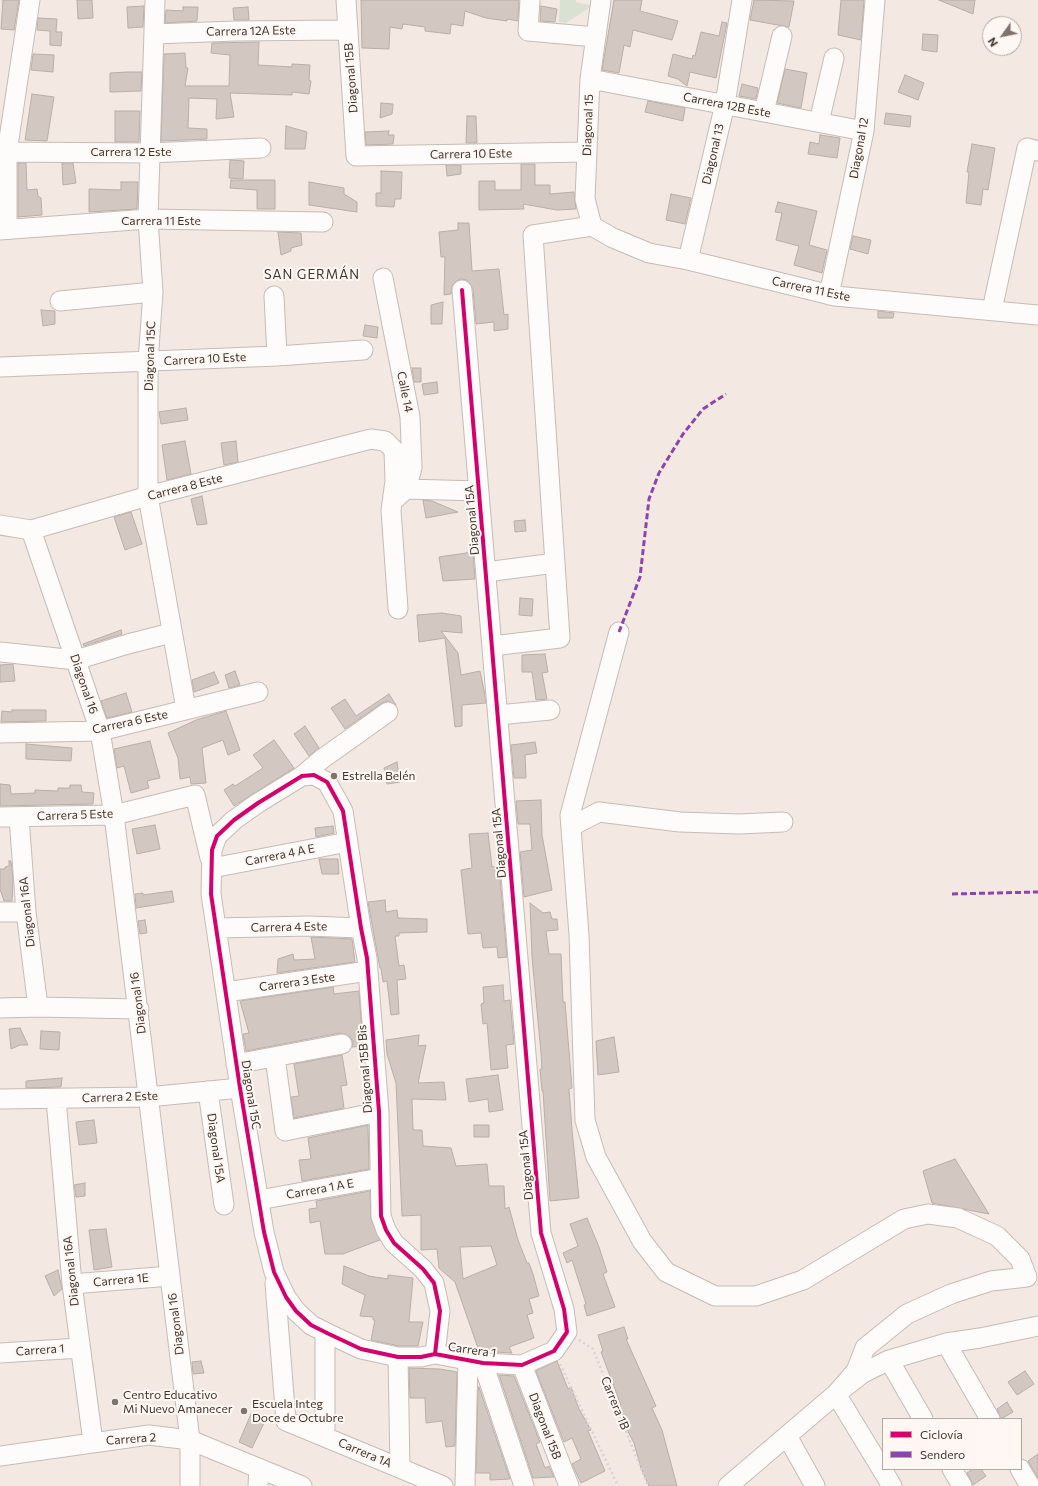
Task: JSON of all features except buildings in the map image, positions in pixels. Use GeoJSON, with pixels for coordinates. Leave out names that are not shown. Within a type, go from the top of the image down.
{"type":"FeatureCollection","features":[{"type":"Feature","properties":{"kind":"street"},"geometry":{"type":"LineString","coordinates":[[4,230],[4,152],[30,0]]}},
{"type":"Feature","properties":{"kind":"street","name":"Diagonal 15C"},"geometry":{"type":"LineString","coordinates":[[155,0],[148,219],[153,292],[148,362],[148,496],[171,633],[186,709]]}},
{"type":"Feature","properties":{"kind":"street","name":"Diagonal 15B"},"geometry":{"type":"LineString","coordinates":[[346,0],[356,156]]}},
{"type":"Feature","properties":{"kind":"street"},"geometry":{"type":"LineString","coordinates":[[530,0],[528,31],[596,37]]}},
{"type":"Feature","properties":{"kind":"street","name":"Diagonal 15"},"geometry":{"type":"LineString","coordinates":[[592,226],[585,199],[590,78],[601,0]]}},
{"type":"Feature","properties":{"kind":"street","name":"Diagonal 13"},"geometry":{"type":"LineString","coordinates":[[688,260],[725,104],[742,0]]}},
{"type":"Feature","properties":{"kind":"street","name":"Diagonal 12"},"geometry":{"type":"LineString","coordinates":[[829,295],[864,131],[875,0]]}},
{"type":"Feature","properties":{"kind":"street","name":"Carrera 12A Este"},"geometry":{"type":"LineString","coordinates":[[154,34],[235,31],[342,30],[348,32]]}},
{"type":"Feature","properties":{"kind":"street"},"geometry":{"type":"LineString","coordinates":[[764,112],[782,36]]}},
{"type":"Feature","properties":{"kind":"street"},"geometry":{"type":"LineString","coordinates":[[819,122],[834,58]]}},
{"type":"Feature","properties":{"kind":"street","name":"Carrera 12B Este"},"geometry":{"type":"LineString","coordinates":[[590,78],[864,131]]}},
{"type":"Feature","properties":{"kind":"street","name":"Carrera 12 Este"},"geometry":{"type":"LineString","coordinates":[[4,152],[150,153],[261,148]]}},
{"type":"Feature","properties":{"kind":"street"},"geometry":{"type":"LineString","coordinates":[[992,310],[1027,148],[1038,151]]}},
{"type":"Feature","properties":{"kind":"street","name":"Carrera 10 Este"},"geometry":{"type":"LineString","coordinates":[[356,156],[587,152]]}},
{"type":"Feature","properties":{"kind":"street","name":"Carrera 11 Este"},"geometry":{"type":"LineString","coordinates":[[4,230],[148,219],[323,222]]}},
{"type":"Feature","properties":{"kind":"street"},"geometry":{"type":"LineString","coordinates":[[492,646],[560,638],[532,235],[592,226]]}},
{"type":"Feature","properties":{"kind":"street","name":"Carrera 11 Este"},"geometry":{"type":"LineString","coordinates":[[592,226],[613,238],[649,253],[688,260],[829,295],[1038,314]]}},
{"type":"Feature","properties":{"kind":"street","name":"Calle 14"},"geometry":{"type":"LineString","coordinates":[[383,278],[410,417],[412,468],[400,495]]}},
{"type":"Feature","properties":{"kind":"street","name":"Diagonal 15A"},"geometry":{"type":"LineString","coordinates":[[462,290],[541,1233],[564,1309],[567,1332]]}},
{"type":"Feature","properties":{"kind":"street"},"geometry":{"type":"LineString","coordinates":[[60,301],[153,292]]}},
{"type":"Feature","properties":{"kind":"street"},"geometry":{"type":"LineString","coordinates":[[274,296],[278,356]]}},
{"type":"Feature","properties":{"kind":"street","name":"Carrera 10 Este"},"geometry":{"type":"LineString","coordinates":[[0,366],[148,362],[278,356],[363,350]]}},
{"type":"Feature","properties":{"kind":"street","name":"Carrera 8 Este"},"geometry":{"type":"LineString","coordinates":[[0,525],[31,530],[148,496],[371,439],[384,441],[394,450],[395,481],[400,495]]}},
{"type":"Feature","properties":{"kind":"street"},"geometry":{"type":"LineString","coordinates":[[398,609],[391,510],[400,495],[479,491]]}},
{"type":"Feature","properties":{"kind":"street","name":"Diagonal 16"},"geometry":{"type":"LineString","coordinates":[[31,530],[100,731],[114,815],[139,1009],[148,1097],[190,1440],[190,1486]]}},
{"type":"Feature","properties":{"kind":"street"},"geometry":{"type":"LineString","coordinates":[[486,572],[555,563]]}},
{"type":"Feature","properties":{"kind":"street"},"geometry":{"type":"LineString","coordinates":[[619,632],[570,816],[572,826],[578,935],[585,1120],[596,1157],[642,1241],[666,1272],[715,1296],[756,1296],[804,1280],[904,1219],[928,1214],[958,1218],[997,1236],[1020,1259],[1027,1277],[991,1281],[951,1294],[907,1314],[865,1348],[856,1371],[836,1394]]}},
{"type":"Feature","properties":{"kind":"street"},"geometry":{"type":"LineString","coordinates":[[0,652],[76,660],[171,633]]}},
{"type":"Feature","properties":{"kind":"street","name":"Carrera 6 Este"},"geometry":{"type":"LineString","coordinates":[[0,733],[100,731],[258,692]]}},
{"type":"Feature","properties":{"kind":"street"},"geometry":{"type":"LineString","coordinates":[[498,715],[550,710]]}},
{"type":"Feature","properties":{"kind":"street"},"geometry":{"type":"LineString","coordinates":[[308,776],[322,759],[388,712]]}},
{"type":"Feature","properties":{"kind":"street","name":"Diagonal 15C"},"geometry":{"type":"LineString","coordinates":[[286,1421],[274,1272],[259,1200],[236,1064],[212,894],[212,850],[217,836],[234,820],[258,803],[308,776]]}},
{"type":"Feature","properties":{"kind":"street","name":"Diagonal 15B Bis"},"geometry":{"type":"LineString","coordinates":[[308,776],[327,782],[335,794],[343,812],[368,971],[379,1112],[381,1216],[386,1230],[394,1243],[423,1269],[434,1282],[440,1311],[435,1354]]}},
{"type":"Feature","properties":{"kind":"street","name":"Diagonal 15C"},"geometry":{"type":"LineString","coordinates":[[195,795],[212,866]]}},
{"type":"Feature","properties":{"kind":"street","name":"Carrera 5 Este"},"geometry":{"type":"LineString","coordinates":[[0,817],[114,815],[195,795]]}},
{"type":"Feature","properties":{"kind":"street"},"geometry":{"type":"LineString","coordinates":[[572,826],[599,812],[680,822],[739,824],[783,822]]}},
{"type":"Feature","properties":{"kind":"street","name":"Diagonal 16A"},"geometry":{"type":"LineString","coordinates":[[20,817],[26,912],[38,1007]]}},
{"type":"Feature","properties":{"kind":"street","name":"Carrera 4 A E"},"geometry":{"type":"LineString","coordinates":[[212,866],[348,842]]}},
{"type":"Feature","properties":{"kind":"street"},"geometry":{"type":"LineString","coordinates":[[0,912],[26,912]]}},
{"type":"Feature","properties":{"kind":"street","name":"Carrera 4 Este"},"geometry":{"type":"LineString","coordinates":[[217,928],[309,926],[361,928]]}},
{"type":"Feature","properties":{"kind":"street","name":"Carrera 3 Este"},"geometry":{"type":"LineString","coordinates":[[226,992],[368,971]]}},
{"type":"Feature","properties":{"kind":"street"},"geometry":{"type":"LineString","coordinates":[[0,1008],[38,1007],[139,1009]]}},
{"type":"Feature","properties":{"kind":"street"},"geometry":{"type":"LineString","coordinates":[[236,1064],[342,1044]]}},
{"type":"Feature","properties":{"kind":"street"},"geometry":{"type":"LineString","coordinates":[[275,1057],[285,1131],[379,1112]]}},
{"type":"Feature","properties":{"kind":"street","name":"Carrera 2 Este"},"geometry":{"type":"LineString","coordinates":[[0,1099],[148,1097],[240,1088]]}},
{"type":"Feature","properties":{"kind":"street","name":"Diagonal 15A"},"geometry":{"type":"LineString","coordinates":[[208,1091],[224,1205]]}},
{"type":"Feature","properties":{"kind":"street","name":"Diagonal 16A"},"geometry":{"type":"LineString","coordinates":[[56,1099],[72,1284],[93,1442]]}},
{"type":"Feature","properties":{"kind":"street","name":"Carrera 1 A E"},"geometry":{"type":"LineString","coordinates":[[259,1200],[380,1178]]}},
{"type":"Feature","properties":{"kind":"street","name":"Diagonal 15C"},"geometry":{"type":"LineString","coordinates":[[274,1272],[286,1297],[296,1311],[311,1325],[327,1333]]}},
{"type":"Feature","properties":{"kind":"street","name":"Carrera 1E"},"geometry":{"type":"LineString","coordinates":[[72,1284],[170,1276]]}},
{"type":"Feature","properties":{"kind":"street"},"geometry":{"type":"LineString","coordinates":[[522,1365],[554,1351],[567,1332]]}},
{"type":"Feature","properties":{"kind":"street"},"geometry":{"type":"LineString","coordinates":[[729,1485],[836,1394],[863,1374],[888,1360],[946,1343],[1036,1332]]}},
{"type":"Feature","properties":{"kind":"street"},"geometry":{"type":"LineString","coordinates":[[325,1437],[327,1333]]}},
{"type":"Feature","properties":{"kind":"street","name":"Carrera 1"},"geometry":{"type":"LineString","coordinates":[[327,1333],[361,1349],[398,1358],[421,1357],[435,1354],[475,1361],[522,1365]]}},
{"type":"Feature","properties":{"kind":"street"},"geometry":{"type":"LineString","coordinates":[[946,1343],[989,1418]]}},
{"type":"Feature","properties":{"kind":"street","name":"Carrera 1"},"geometry":{"type":"LineString","coordinates":[[0,1353],[80,1348]]}},
{"type":"Feature","properties":{"kind":"street"},"geometry":{"type":"LineString","coordinates":[[398,1358],[400,1468]]}},
{"type":"Feature","properties":{"kind":"street"},"geometry":{"type":"LineString","coordinates":[[888,1360],[922,1418]]}},
{"type":"Feature","properties":{"kind":"street"},"geometry":{"type":"LineString","coordinates":[[465,1486],[475,1361]]}},
{"type":"Feature","properties":{"kind":"street"},"geometry":{"type":"LineString","coordinates":[[475,1361],[524,1486]]}},
{"type":"Feature","properties":{"kind":"street","name":"Diagonal 15B"},"geometry":{"type":"LineString","coordinates":[[522,1365],[569,1486]]}},
{"type":"Feature","properties":{"kind":"street"},"geometry":{"type":"LineString","coordinates":[[836,1394],[882,1470]]}},
{"type":"Feature","properties":{"kind":"street","name":"Carrera 1A"},"geometry":{"type":"LineString","coordinates":[[286,1421],[443,1486]]}},
{"type":"Feature","properties":{"kind":"street","name":"Carrera 2"},"geometry":{"type":"LineString","coordinates":[[0,1456],[149,1435],[190,1440],[258,1477],[302,1486]]}},
{"type":"Feature","properties":{"kind":"street"},"geometry":{"type":"LineString","coordinates":[[787,1436],[815,1486]]}},
{"type":"Feature","properties":{"kind":"street"},"geometry":{"type":"LineString","coordinates":[[882,1470],[892,1486]]}},
{"type":"Feature","properties":{"kind":"street"},"geometry":{"type":"LineString","coordinates":[[953,1470],[962,1486]]}},
{"type":"Feature","properties":{"kind":"street"},"geometry":{"type":"LineString","coordinates":[[1021,1470],[1030,1486]]}},
{"type":"Feature","properties":{"kind":"path"},"geometry":{"type":"LineString","coordinates":[[554,1351],[618,1486]]}},
{"type":"Feature","properties":{"kind":"green space"},"geometry":{"type":"Polygon","coordinates":[[[560,0],[576,0],[576,2],[592,6],[566,23],[559,22],[560,0]]]}},
{"type":"Feature","properties":{"kind":"marked path"},"geometry":{"type":"LineString","coordinates":[[619,632],[640,577],[649,499],[659,473],[683,434],[703,409],[726,394]]}},
{"type":"Feature","properties":{"kind":"marked path"},"geometry":{"type":"LineString","coordinates":[[952,894],[1038,892]]}},
{"type":"Feature","properties":{"kind":"cycle path"},"geometry":{"type":"LineString","coordinates":[[435,1354],[440,1311],[434,1283],[423,1269],[394,1243],[386,1230],[381,1216],[379,1112],[367,958],[343,811],[327,782],[314,775],[302,776],[258,803],[234,820],[217,836],[212,850],[211,894],[240,1088],[264,1232],[274,1272],[286,1297],[296,1311],[311,1325],[361,1349],[398,1357],[421,1357],[435,1354],[483,1363],[522,1365],[554,1351],[567,1332],[564,1309],[541,1233],[462,290]]}},
{"type":"Feature","properties":{"kind":"place","name":"Estrella Belén"},"geometry":{"type":"Point","coordinates":[334,776]}},
{"type":"Feature","properties":{"kind":"place","name":"Centro Educativo Mi Nuevo Amanecer"},"geometry":{"type":"Point","coordinates":[115,1402]}},
{"type":"Feature","properties":{"kind":"place","name":"Escuela Integ Doce de Octubre"},"geometry":{"type":"Point","coordinates":[244,1411]}},
{"type":"Feature","properties":{"kind":"district","name":"SAN GERMÁN"},"geometry":{"type":"Point","coordinates":[312,275]}}]}
